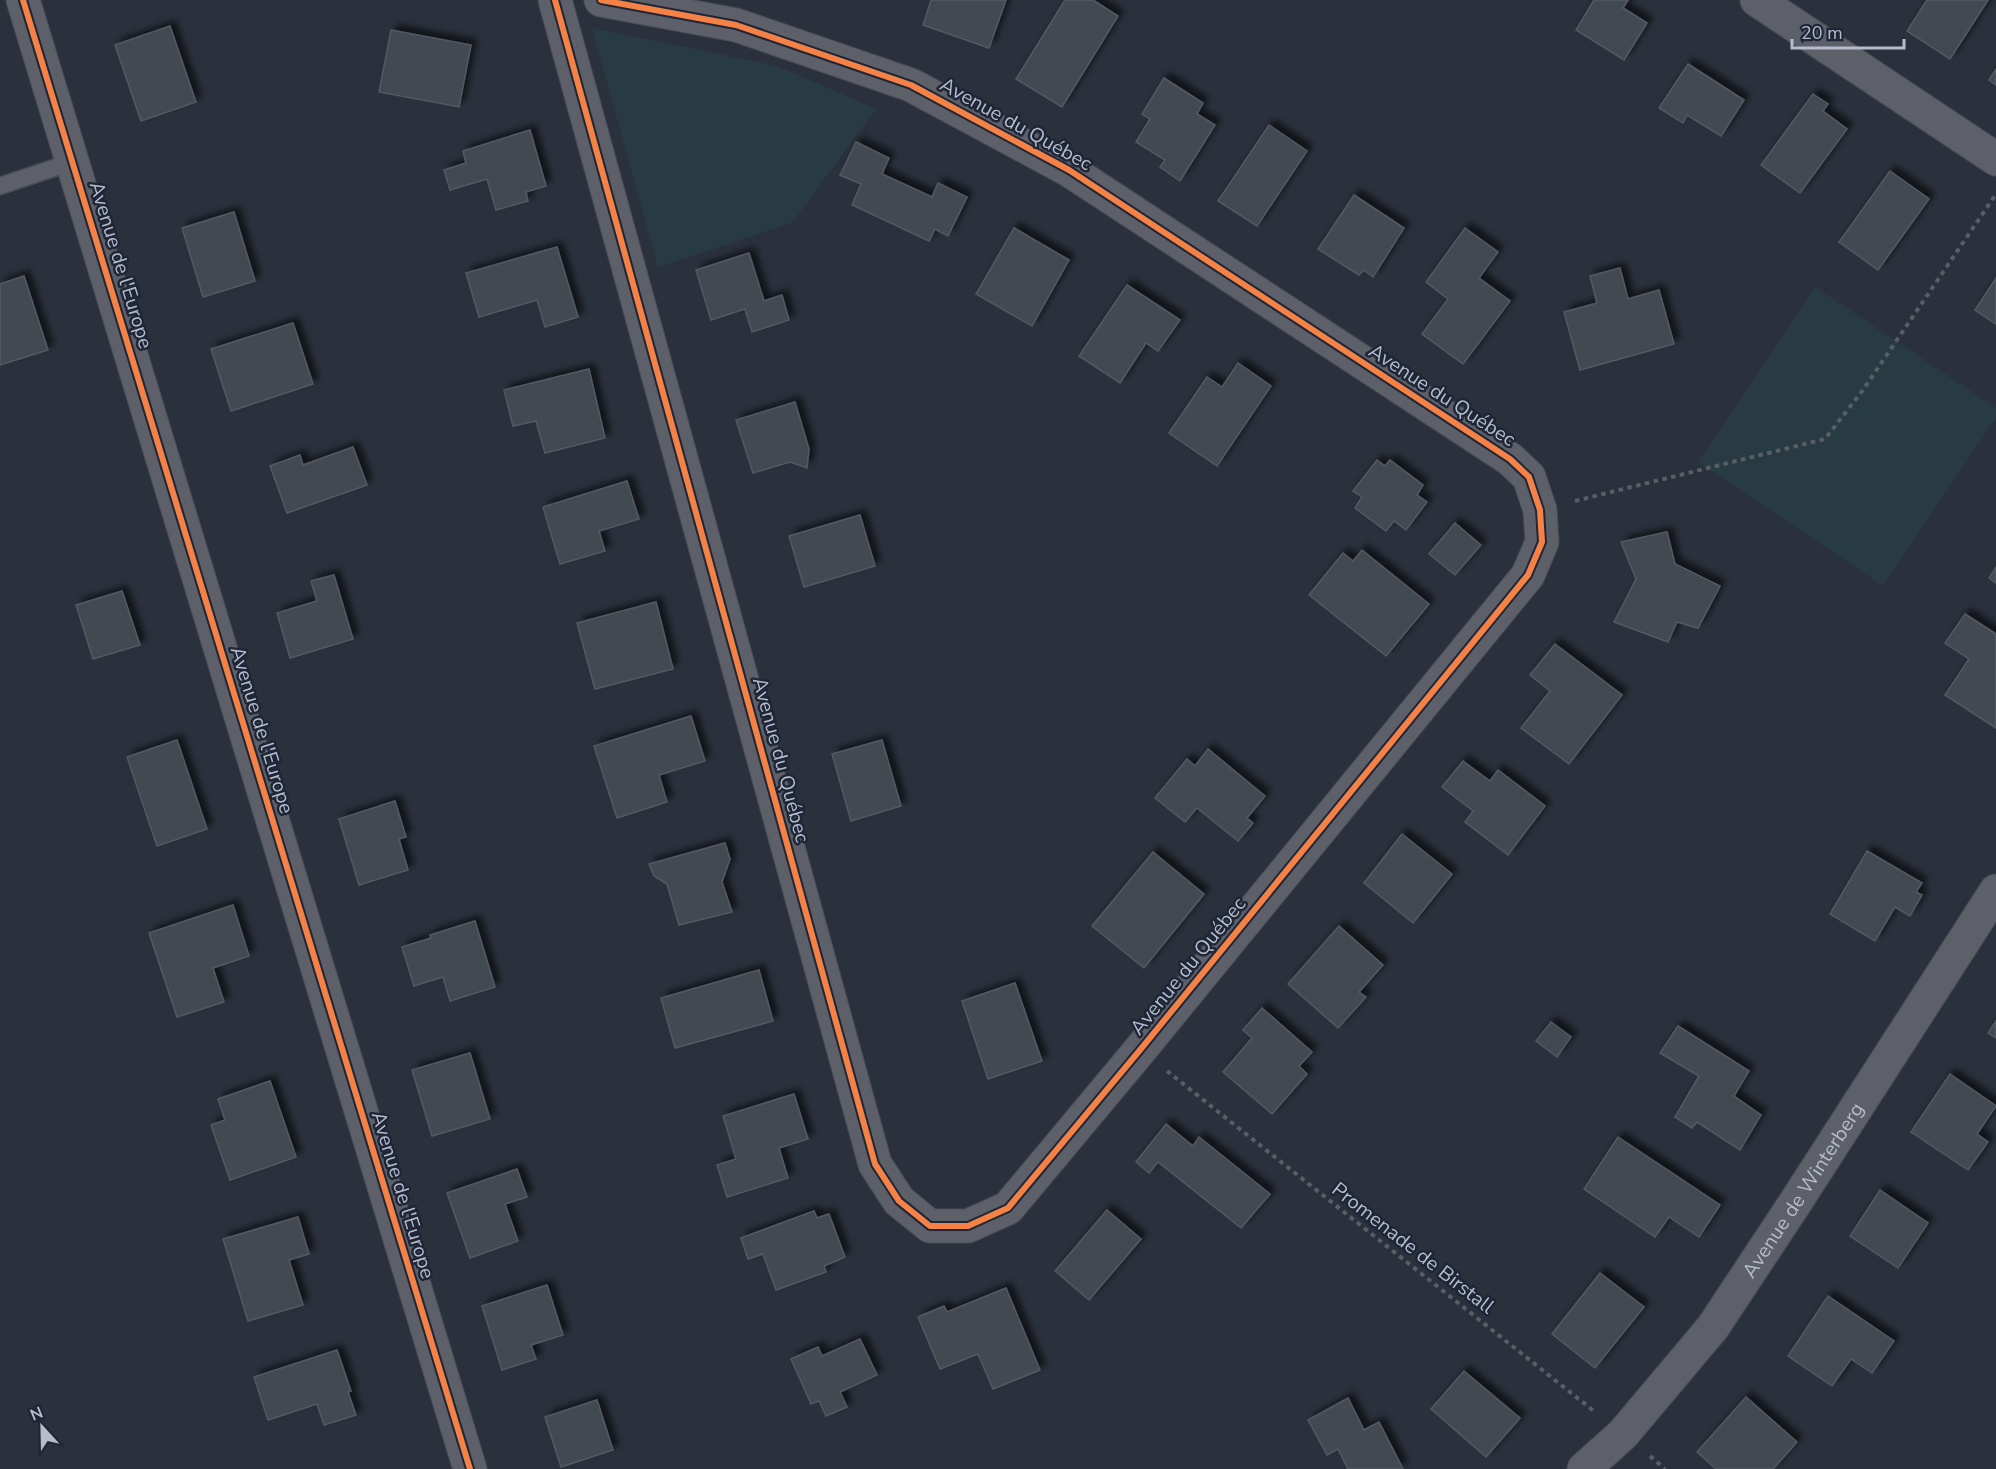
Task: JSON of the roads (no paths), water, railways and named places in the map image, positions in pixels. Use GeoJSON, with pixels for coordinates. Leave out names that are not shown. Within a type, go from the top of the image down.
{"type":"FeatureCollection","features":[{"type":"Feature","properties":{"kind":"street","name":"Avenue de l'Europe"},"geometry":{"type":"LineString","coordinates":[[23,0],[470,1469]]}},
{"type":"Feature","properties":{"kind":"street","name":"Avenue du Québec"},"geometry":{"type":"LineString","coordinates":[[555,0],[875,1164],[899,1201],[930,1226],[968,1226],[1008,1208],[1528,575],[1542,542],[1540,510],[1528,477],[1510,459],[1069,170],[910,85],[736,25],[601,0]]}},
{"type":"Feature","properties":{"kind":"street"},"geometry":{"type":"LineString","coordinates":[[1757,0],[1996,159]]}},
{"type":"Feature","properties":{"kind":"street","name":"Avenue de Winterberg"},"geometry":{"type":"LineString","coordinates":[[1584,1469],[1623,1434],[1713,1327],[1996,891]]}},
{"type":"Feature","properties":{"kind":"lane"},"geometry":{"type":"LineString","coordinates":[[0,186],[72,162]]}}]}
